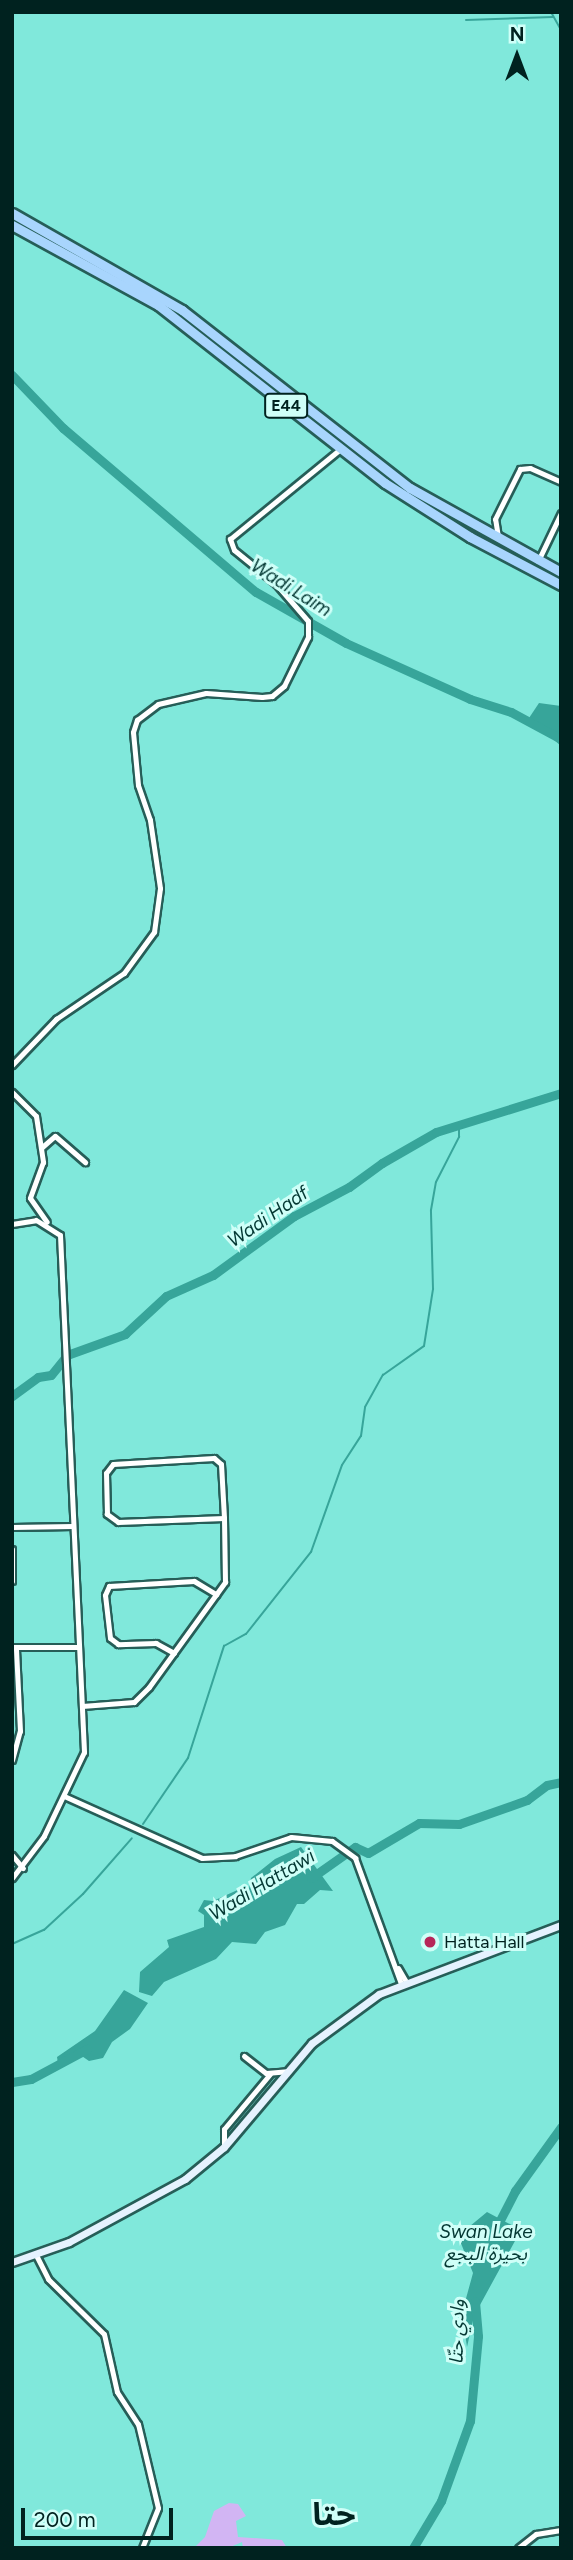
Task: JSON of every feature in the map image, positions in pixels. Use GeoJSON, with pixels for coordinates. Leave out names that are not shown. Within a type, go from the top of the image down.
{"type":"FeatureCollection","features":[{"type":"Feature","properties":{"kind":"highway","name":"E44"},"geometry":{"type":"LineString","coordinates":[[12,213],[182,310],[347,443],[474,527],[561,572]]}},
{"type":"Feature","properties":{"kind":"highway","name":"E44"},"geometry":{"type":"LineString","coordinates":[[12,225],[177,318],[340,450],[429,512],[561,585]]}},
{"type":"Feature","properties":{"kind":"main road"},"geometry":{"type":"LineString","coordinates":[[12,2262],[36,2255],[147,2203],[224,2147],[287,2071],[324,2032],[403,1983],[561,1925]]}},
{"type":"Feature","properties":{"kind":"street"},"geometry":{"type":"LineString","coordinates":[[12,1065],[56,1019],[124,974],[154,932],[160,888],[150,820],[138,785],[133,732],[137,720],[158,704],[206,693],[261,697],[284,686],[307,637],[308,621],[276,584],[234,550],[230,539],[340,450]]}},
{"type":"Feature","properties":{"kind":"street"},"geometry":{"type":"LineString","coordinates":[[500,541],[495,519],[520,469],[530,468],[561,482]]}},
{"type":"Feature","properties":{"kind":"street"},"geometry":{"type":"LineString","coordinates":[[538,561],[561,513]]}},
{"type":"Feature","properties":{"kind":"street"},"geometry":{"type":"LineString","coordinates":[[474,527],[495,519]]}},
{"type":"Feature","properties":{"kind":"street"},"geometry":{"type":"LineString","coordinates":[[12,1092],[36,1116],[43,1164],[30,1198],[60,1236],[84,1752],[64,1796],[23,1867],[12,1878]]}},
{"type":"Feature","properties":{"kind":"street"},"geometry":{"type":"LineString","coordinates":[[41,1147],[55,1136],[85,1162]]}},
{"type":"Feature","properties":{"kind":"street"},"geometry":{"type":"LineString","coordinates":[[12,1224],[26,1219],[50,1224]]}},
{"type":"Feature","properties":{"kind":"street"},"geometry":{"type":"LineString","coordinates":[[82,1706],[134,1702],[174,1653],[227,1577],[224,1518],[221,1464],[216,1459],[118,1462],[107,1469],[107,1514],[114,1522],[224,1518]]}},
{"type":"Feature","properties":{"kind":"street"},"geometry":{"type":"LineString","coordinates":[[12,1527],[73,1527]]}},
{"type":"Feature","properties":{"kind":"street"},"geometry":{"type":"LineString","coordinates":[[12,1549],[12,1581]]}},
{"type":"Feature","properties":{"kind":"street"},"geometry":{"type":"LineString","coordinates":[[174,1653],[156,1643],[118,1644],[110,1639],[105,1595],[109,1586],[194,1581],[216,1594]]}},
{"type":"Feature","properties":{"kind":"street"},"geometry":{"type":"LineString","coordinates":[[12,1760],[20,1731],[16,1708],[14,1648],[79,1647]]}},
{"type":"Feature","properties":{"kind":"street"},"geometry":{"type":"LineString","coordinates":[[64,1796],[202,1857],[235,1856],[291,1837],[332,1841],[355,1858],[403,1983]]}},
{"type":"Feature","properties":{"kind":"street"},"geometry":{"type":"LineString","coordinates":[[12,1855],[23,1867]]}},
{"type":"Feature","properties":{"kind":"street"},"geometry":{"type":"LineString","coordinates":[[244,2056],[270,2074]]}},
{"type":"Feature","properties":{"kind":"street"},"geometry":{"type":"LineString","coordinates":[[224,2147],[223,2129],[270,2074],[287,2071]]}},
{"type":"Feature","properties":{"kind":"street"},"geometry":{"type":"LineString","coordinates":[[36,2255],[48,2278],[104,2334],[117,2392],[138,2424],[158,2508],[142,2548]]}},
{"type":"Feature","properties":{"kind":"street"},"geometry":{"type":"LineString","coordinates":[[518,2548],[536,2534],[560,2529]]}},
{"type":"Feature","properties":{"kind":"shaded area"},"geometry":{"type":"Polygon","coordinates":[[[229,2503],[238,2504],[246,2516],[236,2521],[238,2537],[282,2540],[287,2548],[243,2548],[242,2542],[228,2548],[194,2548],[205,2537],[214,2511],[229,2503]]]}},
{"type":"Feature","properties":{"kind":"water"},"geometry":{"type":"Polygon","coordinates":[[[539,703],[561,706],[561,746],[529,718],[539,703]]]}},
{"type":"Feature","properties":{"kind":"water"},"geometry":{"type":"Polygon","coordinates":[[[301,1847],[333,1891],[320,1890],[304,1904],[297,1904],[285,1925],[265,1932],[256,1944],[232,1942],[216,1959],[164,1982],[152,1996],[139,1992],[140,1972],[169,1947],[167,1940],[204,1927],[204,1915],[198,1911],[204,1900],[213,1901],[242,1888],[242,1896],[247,1899],[251,1878],[275,1859],[301,1847]]]}},
{"type":"Feature","properties":{"kind":"water"},"geometry":{"type":"Polygon","coordinates":[[[124,1990],[148,2003],[130,2029],[112,2042],[103,2058],[89,2061],[76,2052],[58,2064],[57,2057],[95,2031],[124,1990]]]}},
{"type":"Feature","properties":{"kind":"water","name":"Swan Lake بحيرة البجع"},"geometry":{"type":"Polygon","coordinates":[[[487,2212],[521,2230],[474,2316],[467,2347],[462,2313],[473,2273],[458,2236],[487,2212]]]}},
{"type":"Feature","properties":{"kind":"waterway"},"geometry":{"type":"LineString","coordinates":[[551,12],[561,30]]}},
{"type":"Feature","properties":{"kind":"waterway"},"geometry":{"type":"LineString","coordinates":[[466,20],[553,17]]}},
{"type":"Feature","properties":{"kind":"waterway","name":"Wadi Laim"},"geometry":{"type":"LineString","coordinates":[[12,375],[63,428],[256,592],[346,643],[470,699],[511,712],[561,739]]}},
{"type":"Feature","properties":{"kind":"waterway","name":"Wadi Hadf"},"geometry":{"type":"LineString","coordinates":[[12,1396],[38,1377],[51,1375],[67,1355],[125,1334],[166,1296],[213,1275],[294,1216],[349,1187],[382,1163],[436,1132],[561,1093]]}},
{"type":"Feature","properties":{"kind":"waterway"},"geometry":{"type":"LineString","coordinates":[[143,1824],[188,1758],[224,1646],[246,1634],[311,1552],[342,1465],[361,1436],[365,1407],[383,1375],[424,1346],[433,1289],[431,1210],[436,1182],[459,1137],[459,1124]]}},
{"type":"Feature","properties":{"kind":"waterway","name":"Wadi Hattawi"},"geometry":{"type":"LineString","coordinates":[[311,1878],[355,1847],[368,1853],[419,1823],[459,1824],[527,1800],[547,1785],[561,1782]]}},
{"type":"Feature","properties":{"kind":"waterway"},"geometry":{"type":"LineString","coordinates":[[12,1944],[44,1930],[83,1894],[132,1838]]}},
{"type":"Feature","properties":{"kind":"waterway","name":"Wadi Hattawi"},"geometry":{"type":"LineString","coordinates":[[12,2082],[31,2079],[87,2049]]}},
{"type":"Feature","properties":{"kind":"waterway","name":"وادي حتّا"},"geometry":{"type":"LineString","coordinates":[[496,2228],[515,2191],[561,2127]]}},
{"type":"Feature","properties":{"kind":"waterway","name":"وادي حتّا"},"geometry":{"type":"LineString","coordinates":[[413,2548],[441,2501],[470,2421],[478,2336],[475,2301]]}},
{"type":"Feature","properties":{"kind":"place","name":"Hatta Hall"},"geometry":{"type":"Point","coordinates":[430,1942]}},
{"type":"Feature","properties":{"kind":"district","name":"حتا"},"geometry":{"type":"Point","coordinates":[334,2514]}}]}
